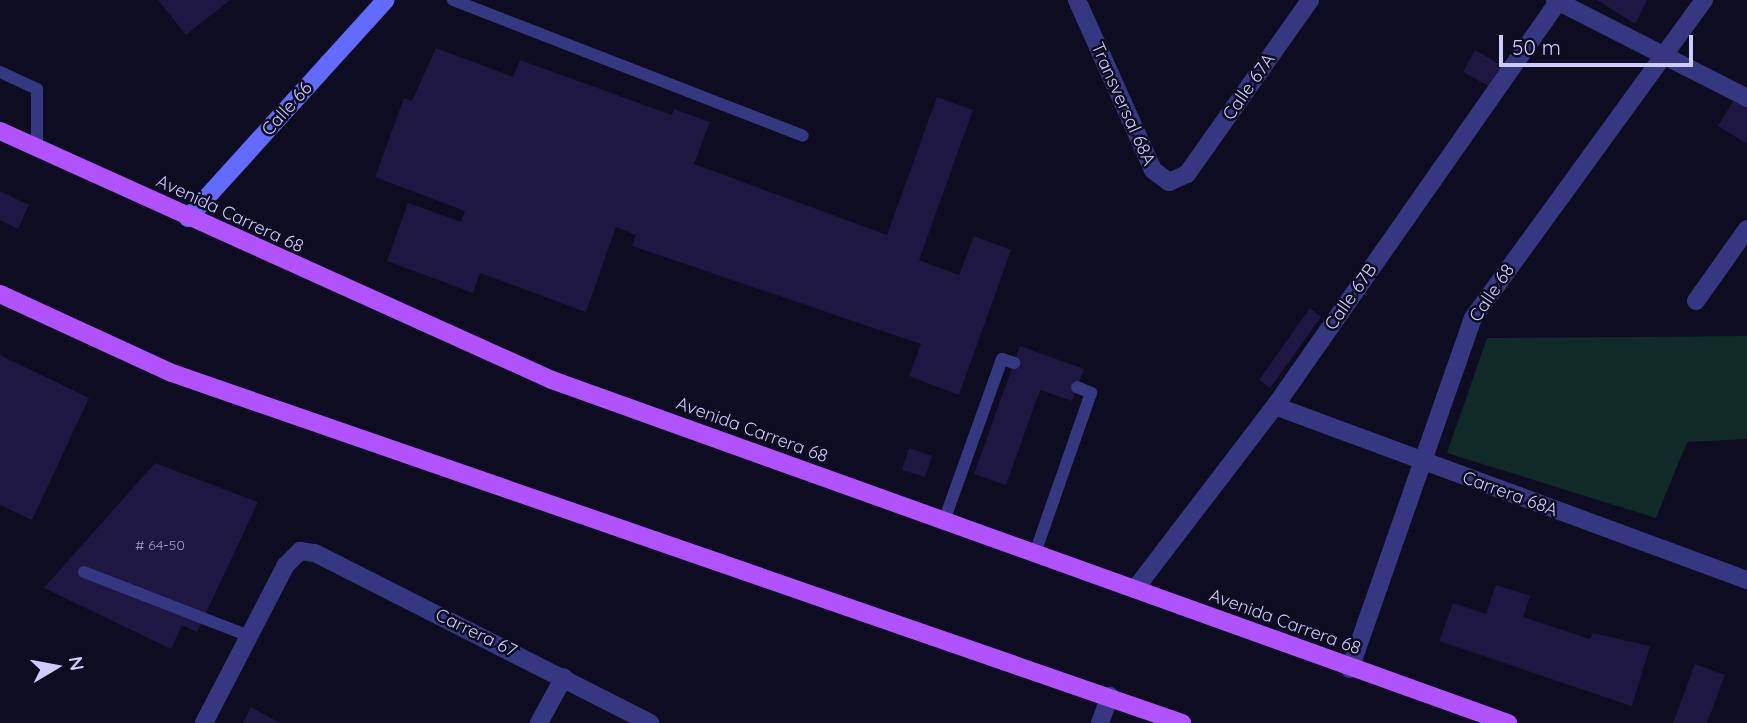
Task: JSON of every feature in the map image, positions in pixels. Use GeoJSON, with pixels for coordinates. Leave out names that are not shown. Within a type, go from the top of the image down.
{"type":"FeatureCollection","features":[{"type":"Feature","properties":{"kind":"main road","name":"Avenida Carrera 68"},"geometry":{"type":"LineString","coordinates":[[0,131],[552,380],[1350,669],[1508,723]]}},
{"type":"Feature","properties":{"kind":"main road"},"geometry":{"type":"LineString","coordinates":[[0,294],[197,382],[1182,723]]}},
{"type":"Feature","properties":{"kind":"street","name":"Calle 66"},"geometry":{"type":"LineString","coordinates":[[188,218],[386,0]]}},
{"type":"Feature","properties":{"kind":"street","name":"Transversal 68A"},"geometry":{"type":"LineString","coordinates":[[1077,0],[1153,170],[1169,182],[1187,174]]}},
{"type":"Feature","properties":{"kind":"street","name":"Calle 67A"},"geometry":{"type":"LineString","coordinates":[[1187,174],[1310,0]]}},
{"type":"Feature","properties":{"kind":"street"},"geometry":{"type":"LineString","coordinates":[[1557,0],[1664,52],[1747,98]]}},
{"type":"Feature","properties":{"kind":"street","name":"Calle 67B"},"geometry":{"type":"LineString","coordinates":[[1135,589],[1275,406],[1557,0]]}},
{"type":"Feature","properties":{"kind":"street","name":"Calle 68"},"geometry":{"type":"LineString","coordinates":[[1350,669],[1420,461],[1473,318],[1704,0]]}},
{"type":"Feature","properties":{"kind":"street"},"geometry":{"type":"LineString","coordinates":[[1696,301],[1747,229]]}},
{"type":"Feature","properties":{"kind":"street","name":"Carrera 68A"},"geometry":{"type":"LineString","coordinates":[[1275,406],[1747,580]]}},
{"type":"Feature","properties":{"kind":"street","name":"Carrera 67"},"geometry":{"type":"LineString","coordinates":[[249,636],[286,565],[300,551],[564,677],[650,723]]}},
{"type":"Feature","properties":{"kind":"street"},"geometry":{"type":"LineString","coordinates":[[204,723],[249,636]]}},
{"type":"Feature","properties":{"kind":"street"},"geometry":{"type":"LineString","coordinates":[[539,723],[564,677]]}},
{"type":"Feature","properties":{"kind":"street"},"geometry":{"type":"LineString","coordinates":[[1100,723],[1110,696]]}},
{"type":"Feature","properties":{"kind":"lane"},"geometry":{"type":"LineString","coordinates":[[453,0],[803,136]]}},
{"type":"Feature","properties":{"kind":"lane"},"geometry":{"type":"LineString","coordinates":[[0,72],[37,89],[37,148]]}},
{"type":"Feature","properties":{"kind":"lane"},"geometry":{"type":"LineString","coordinates":[[944,521],[1002,359],[1014,363]]}},
{"type":"Feature","properties":{"kind":"lane"},"geometry":{"type":"LineString","coordinates":[[1035,553],[1091,393],[1077,387]]}},
{"type":"Feature","properties":{"kind":"lane"},"geometry":{"type":"LineString","coordinates":[[84,572],[249,636]]}},
{"type":"Feature","properties":{"kind":"green space"},"geometry":{"type":"Polygon","coordinates":[[[1747,336],[1747,439],[1687,442],[1656,518],[1447,453],[1487,338],[1747,336]]]}},
{"type":"Feature","properties":{"kind":"building"},"geometry":{"type":"Polygon","coordinates":[[[158,0],[230,0],[186,35],[158,0]]]}},
{"type":"Feature","properties":{"kind":"building"},"geometry":{"type":"Polygon","coordinates":[[[1597,0],[1647,0],[1635,24],[1597,0]]]}},
{"type":"Feature","properties":{"kind":"building"},"geometry":{"type":"Polygon","coordinates":[[[436,48],[513,77],[520,60],[672,115],[674,109],[710,122],[694,164],[887,235],[937,97],[973,110],[919,260],[959,275],[974,236],[1011,250],[959,395],[909,376],[921,344],[632,246],[636,235],[616,227],[586,312],[480,273],[473,293],[387,261],[408,203],[461,222],[465,211],[375,177],[404,98],[412,101],[436,48]]]}},
{"type":"Feature","properties":{"kind":"building"},"geometry":{"type":"Polygon","coordinates":[[[1475,50],[1503,66],[1490,87],[1463,72],[1475,50]]]}},
{"type":"Feature","properties":{"kind":"building"},"geometry":{"type":"Polygon","coordinates":[[[1735,98],[1747,105],[1747,144],[1718,126],[1735,98]]]}},
{"type":"Feature","properties":{"kind":"building"},"geometry":{"type":"Polygon","coordinates":[[[0,191],[29,205],[18,229],[0,220],[0,191]]]}},
{"type":"Feature","properties":{"kind":"building"},"geometry":{"type":"Polygon","coordinates":[[[1310,308],[1321,317],[1270,388],[1259,380],[1310,308]]]}},
{"type":"Feature","properties":{"kind":"building"},"geometry":{"type":"Polygon","coordinates":[[[1020,346],[1084,369],[1072,401],[1040,390],[1006,485],[974,474],[1020,346]]]}},
{"type":"Feature","properties":{"kind":"building"},"geometry":{"type":"Polygon","coordinates":[[[0,355],[89,398],[32,520],[0,505],[0,355]]]}},
{"type":"Feature","properties":{"kind":"building"},"geometry":{"type":"Polygon","coordinates":[[[909,448],[932,456],[925,477],[902,470],[909,448]]]}},
{"type":"Feature","properties":{"kind":"building"},"geometry":{"type":"Polygon","coordinates":[[[155,463],[258,502],[197,632],[182,625],[171,649],[44,588],[155,463]]]}},
{"type":"Feature","properties":{"kind":"building"},"geometry":{"type":"Polygon","coordinates":[[[1496,585],[1530,596],[1523,617],[1590,639],[1593,633],[1650,646],[1632,706],[1439,641],[1453,603],[1486,614],[1496,585]]]}},
{"type":"Feature","properties":{"kind":"building"},"geometry":{"type":"Polygon","coordinates":[[[1695,664],[1725,675],[1707,723],[1673,723],[1695,664]]]}},
{"type":"Feature","properties":{"kind":"building"},"geometry":{"type":"Polygon","coordinates":[[[251,707],[280,723],[243,723],[251,707]]]}}]}
